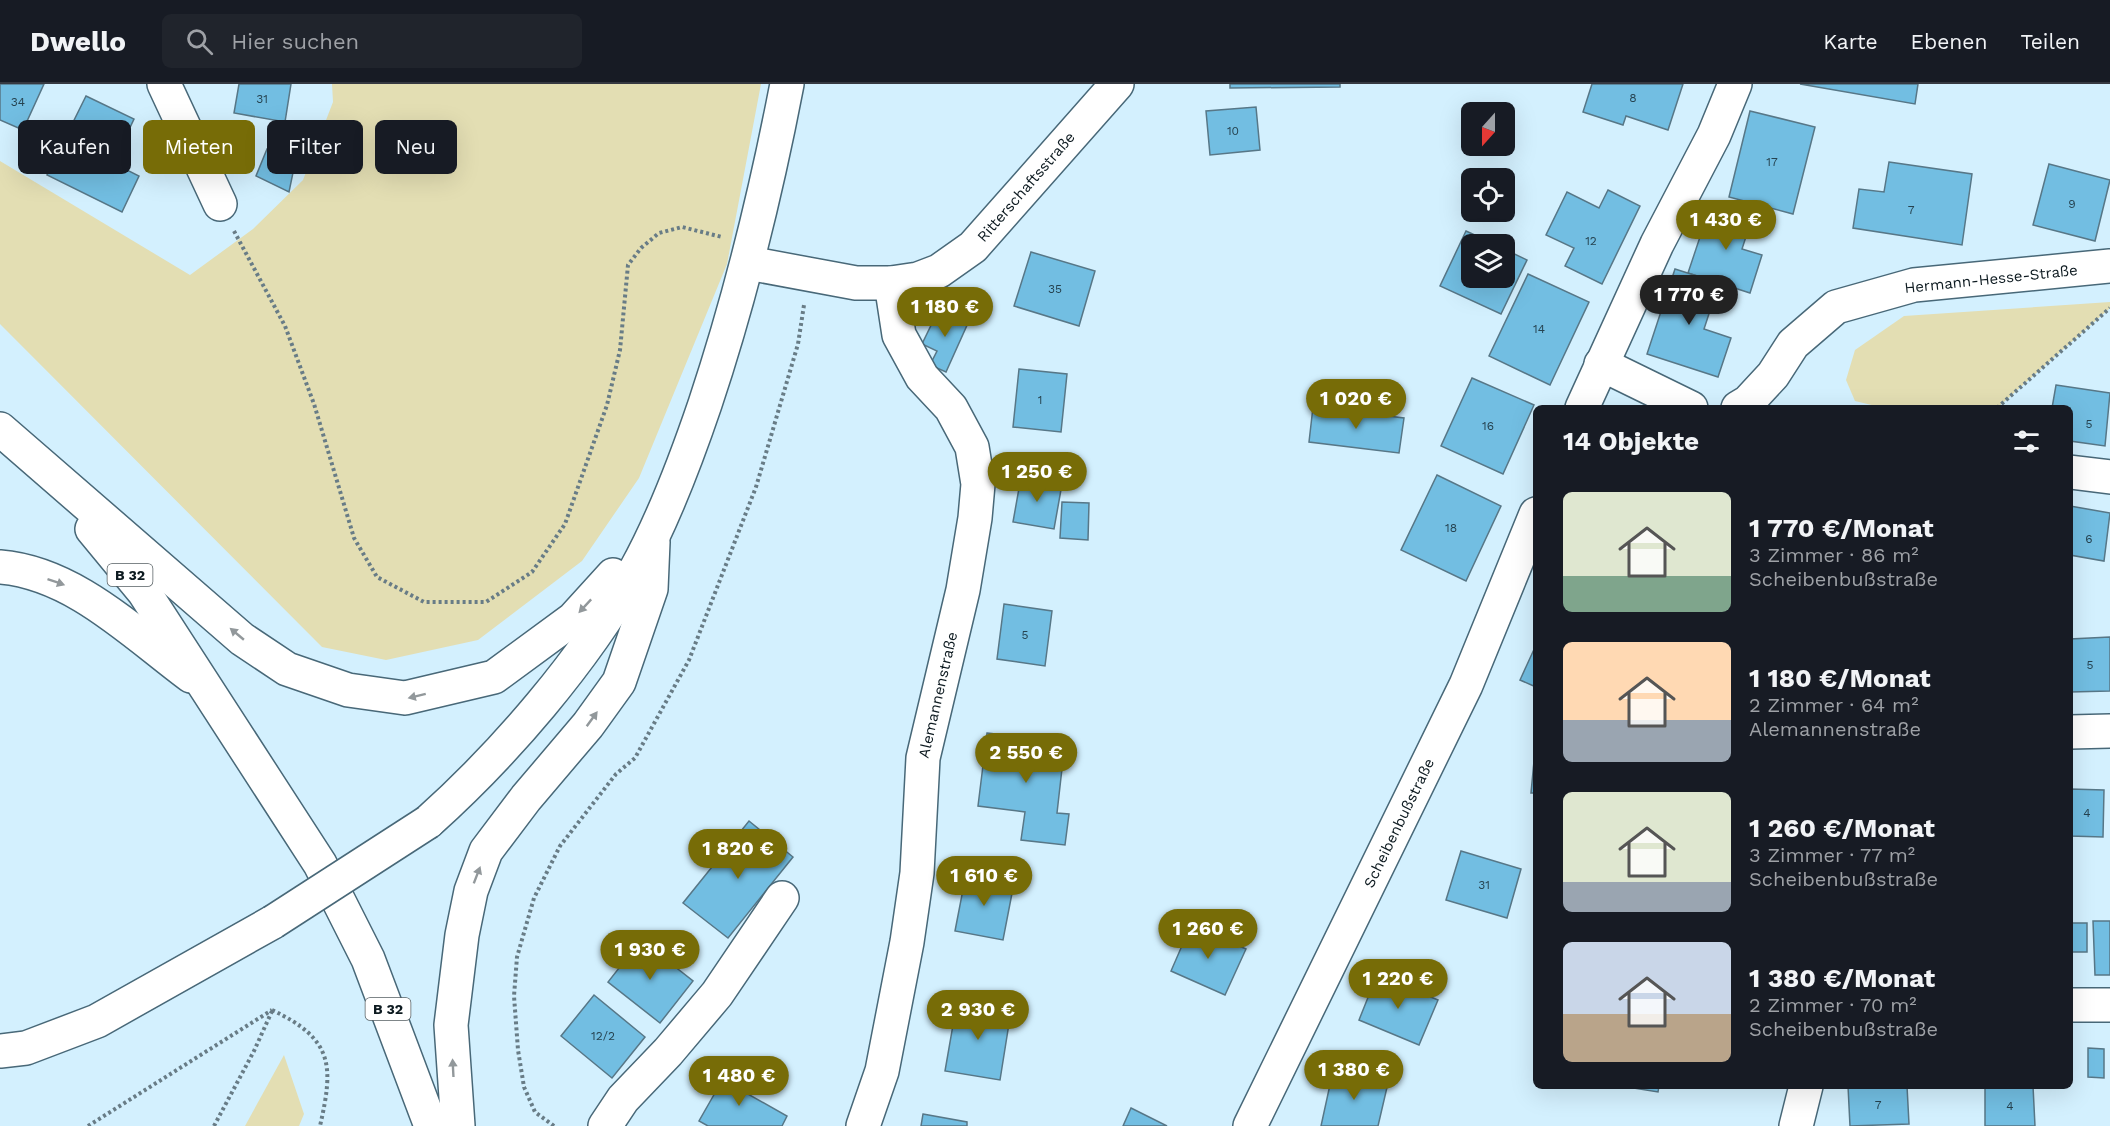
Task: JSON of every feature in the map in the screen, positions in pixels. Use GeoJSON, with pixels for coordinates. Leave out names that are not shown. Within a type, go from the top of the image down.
{"type":"FeatureCollection","features":[{"type":"Feature","properties":{"kind":"main road"},"geometry":{"type":"LineString","coordinates":[[164,84],[220,204]]}},
{"type":"Feature","properties":{"kind":"main road"},"geometry":{"type":"LineString","coordinates":[[0,1051],[26,1048],[97,1021],[273,922],[428,822],[496,756],[579,655],[636,570],[695,433],[734,315],[750,254],[787,84]]}},
{"type":"Feature","properties":{"kind":"main road","name":"Ritterschaftsstraße"},"geometry":{"type":"LineString","coordinates":[[750,254],[808,275],[855,283],[891,283],[918,279],[939,271],[973,247],[1117,84]]}},
{"type":"Feature","properties":{"kind":"main road"},"geometry":{"type":"LineString","coordinates":[[1583,405],[1657,244],[1714,135],[1735,84]]}},
{"type":"Feature","properties":{"kind":"main road","name":"Hermann-Hesse-Straße"},"geometry":{"type":"LineString","coordinates":[[1743,405],[1773,375],[1793,344],[1836,307],[1914,285],[2110,266]]}},
{"type":"Feature","properties":{"kind":"main road","name":"Alemannenstraße"},"geometry":{"type":"LineString","coordinates":[[863,1126],[882,1071],[908,942],[917,873],[923,758],[963,591],[978,484],[972,447],[951,408],[922,377],[899,335],[891,283]]}},
{"type":"Feature","properties":{"kind":"main road"},"geometry":{"type":"LineString","coordinates":[[1601,364],[1685,405]]}},
{"type":"Feature","properties":{"kind":"main road","name":"B 32"},"geometry":{"type":"LineString","coordinates":[[0,429],[41,467],[144,592],[210,690],[320,864],[368,959],[432,1126]]}},
{"type":"Feature","properties":{"kind":"main road"},"geometry":{"type":"LineString","coordinates":[[41,467],[242,639],[288,669],[348,690],[405,698],[494,677],[573,619],[653,532]]}},
{"type":"Feature","properties":{"kind":"main road"},"geometry":{"type":"LineString","coordinates":[[2073,472],[2110,477]]}},
{"type":"Feature","properties":{"kind":"main road","name":"Scheibenbußstraße"},"geometry":{"type":"LineString","coordinates":[[1250,1126],[1466,686],[1533,521]]}},
{"type":"Feature","properties":{"kind":"main road"},"geometry":{"type":"LineString","coordinates":[[458,1126],[451,1025],[462,935],[471,891],[486,851],[525,798],[588,725],[619,682],[651,589],[653,532]]}},
{"type":"Feature","properties":{"kind":"main road"},"geometry":{"type":"LineString","coordinates":[[0,567],[20,569],[68,586],[210,690]]}},
{"type":"Feature","properties":{"kind":"main road"},"geometry":{"type":"LineString","coordinates":[[2073,732],[2110,731]]}},
{"type":"Feature","properties":{"kind":"main road"},"geometry":{"type":"LineString","coordinates":[[605,1126],[623,1099],[668,1052],[717,994],[782,898]]}},
{"type":"Feature","properties":{"kind":"main road"},"geometry":{"type":"LineString","coordinates":[[2073,1005],[2110,1005]]}},
{"type":"Feature","properties":{"kind":"main road"},"geometry":{"type":"LineString","coordinates":[[1796,1126],[1805,1089]]}},
{"type":"Feature","properties":{"kind":"path"},"geometry":{"type":"LineString","coordinates":[[220,204],[285,326],[314,404],[354,538],[377,577],[424,602],[486,602],[532,572],[565,524],[608,405],[620,350],[628,265],[641,248],[659,233],[682,227],[750,254]]}},
{"type":"Feature","properties":{"kind":"path"},"geometry":{"type":"LineString","coordinates":[[554,1126],[535,1112],[524,1087],[518,1050],[514,996],[517,957],[534,898],[560,846],[616,774],[635,758],[689,660],[756,487],[798,344],[808,275]]}},
{"type":"Feature","properties":{"kind":"path"},"geometry":{"type":"LineString","coordinates":[[1999,405],[2110,308]]}},
{"type":"Feature","properties":{"kind":"path"},"geometry":{"type":"LineString","coordinates":[[88,1126],[272,1010]]}},
{"type":"Feature","properties":{"kind":"path"},"geometry":{"type":"LineString","coordinates":[[214,1126],[254,1051],[272,1010]]}},
{"type":"Feature","properties":{"kind":"path"},"geometry":{"type":"LineString","coordinates":[[272,1010],[294,1020],[315,1036],[327,1063],[328,1090],[320,1126]]}},
{"type":"Feature","properties":{"kind":"shaded area"},"geometry":{"type":"Polygon","coordinates":[[[332,84],[761,84],[727,264],[639,478],[582,561],[478,640],[386,660],[322,647],[0,324],[0,161],[18,174],[22,174],[190,275],[253,229],[303,180],[305,174],[363,174],[363,120],[326,120],[333,102],[332,84]]]}},
{"type":"Feature","properties":{"kind":"shaded area"},"geometry":{"type":"Polygon","coordinates":[[[2110,302],[2110,308],[2000,405],[1872,405],[1855,401],[1846,380],[1855,350],[1904,316],[2110,302]]]}},
{"type":"Feature","properties":{"kind":"shaded area"},"geometry":{"type":"Polygon","coordinates":[[[284,1055],[304,1114],[299,1126],[245,1126],[284,1055]]]}},
{"type":"Feature","properties":{"kind":"building"},"geometry":{"type":"Polygon","coordinates":[[[0,84],[44,84],[28,120],[18,120],[18,128],[0,120],[0,84]]]}},
{"type":"Feature","properties":{"kind":"building"},"geometry":{"type":"Polygon","coordinates":[[[239,84],[291,84],[285,120],[234,113],[239,84]]]}},
{"type":"Feature","properties":{"kind":"building"},"geometry":{"type":"Polygon","coordinates":[[[1230,84],[1340,84],[1340,87],[1230,88],[1230,84]]]}},
{"type":"Feature","properties":{"kind":"building"},"geometry":{"type":"Polygon","coordinates":[[[1592,84],[1683,84],[1668,130],[1626,116],[1623,125],[1583,112],[1592,84]]]}},
{"type":"Feature","properties":{"kind":"building"},"geometry":{"type":"Polygon","coordinates":[[[1800,84],[1918,84],[1915,104],[1800,84]]]}},
{"type":"Feature","properties":{"kind":"building"},"geometry":{"type":"Polygon","coordinates":[[[86,96],[134,119],[131,125],[131,120],[74,120],[86,96]]]}},
{"type":"Feature","properties":{"kind":"building"},"geometry":{"type":"Polygon","coordinates":[[[1256,107],[1260,150],[1210,155],[1206,111],[1256,107]]]}},
{"type":"Feature","properties":{"kind":"building"},"geometry":{"type":"Polygon","coordinates":[[[1750,111],[1815,127],[1793,214],[1729,197],[1750,111]]]}},
{"type":"Feature","properties":{"kind":"building"},"geometry":{"type":"Polygon","coordinates":[[[267,149],[267,174],[293,174],[289,192],[256,176],[267,149]]]}},
{"type":"Feature","properties":{"kind":"building"},"geometry":{"type":"Polygon","coordinates":[[[1889,162],[1972,174],[1962,245],[1853,228],[1859,189],[1884,192],[1889,162]]]}},
{"type":"Feature","properties":{"kind":"building"},"geometry":{"type":"Polygon","coordinates":[[[2049,164],[2110,180],[2095,241],[2033,225],[2049,164]]]}},
{"type":"Feature","properties":{"kind":"building"},"geometry":{"type":"Polygon","coordinates":[[[131,172],[139,176],[122,212],[47,175],[131,174],[131,172]]]}},
{"type":"Feature","properties":{"kind":"building"},"geometry":{"type":"Polygon","coordinates":[[[1608,190],[1640,206],[1602,284],[1565,266],[1574,248],[1546,235],[1567,192],[1599,208],[1608,190]]]}},
{"type":"Feature","properties":{"kind":"building"},"geometry":{"type":"Polygon","coordinates":[[[1711,204],[1752,218],[1742,249],[1762,255],[1750,293],[1688,273],[1711,204]]]}},
{"type":"Feature","properties":{"kind":"building"},"geometry":{"type":"Polygon","coordinates":[[[1461,242],[1461,288],[1514,288],[1501,314],[1440,286],[1461,242]]]}},
{"type":"Feature","properties":{"kind":"building"},"geometry":{"type":"Polygon","coordinates":[[[1031,252],[1095,271],[1079,326],[1014,306],[1031,252]]]}},
{"type":"Feature","properties":{"kind":"building"},"geometry":{"type":"Polygon","coordinates":[[[1515,254],[1527,260],[1515,285],[1515,254]]]}},
{"type":"Feature","properties":{"kind":"building"},"geometry":{"type":"Polygon","coordinates":[[[1675,269],[1719,283],[1704,329],[1731,338],[1718,377],[1647,354],[1675,269]]]}},
{"type":"Feature","properties":{"kind":"building"},"geometry":{"type":"Polygon","coordinates":[[[1528,274],[1589,302],[1550,385],[1489,356],[1528,274]]]}},
{"type":"Feature","properties":{"kind":"building"},"geometry":{"type":"Polygon","coordinates":[[[939,309],[968,323],[946,372],[930,365],[937,351],[922,344],[939,309]]]}},
{"type":"Feature","properties":{"kind":"building"},"geometry":{"type":"Polygon","coordinates":[[[1019,369],[1067,374],[1061,432],[1013,427],[1019,369]]]}},
{"type":"Feature","properties":{"kind":"building"},"geometry":{"type":"Polygon","coordinates":[[[1472,378],[1534,405],[1503,474],[1441,446],[1472,378]]]}},
{"type":"Feature","properties":{"kind":"building"},"geometry":{"type":"Polygon","coordinates":[[[2056,385],[2110,393],[2105,446],[2073,441],[2073,405],[2053,405],[2056,385]]]}},
{"type":"Feature","properties":{"kind":"building"},"geometry":{"type":"Polygon","coordinates":[[[1313,407],[1404,418],[1399,453],[1309,442],[1313,407]]]}},
{"type":"Feature","properties":{"kind":"building"},"geometry":{"type":"Polygon","coordinates":[[[1437,475],[1501,506],[1466,581],[1401,550],[1437,475]]]}},
{"type":"Feature","properties":{"kind":"building"},"geometry":{"type":"Polygon","coordinates":[[[1021,477],[1062,484],[1054,529],[1013,522],[1021,477]]]}},
{"type":"Feature","properties":{"kind":"building"},"geometry":{"type":"Polygon","coordinates":[[[1062,502],[1089,503],[1088,540],[1060,538],[1062,502]]]}},
{"type":"Feature","properties":{"kind":"building"},"geometry":{"type":"Polygon","coordinates":[[[2073,507],[2110,513],[2104,561],[2073,556],[2073,507]]]}},
{"type":"Feature","properties":{"kind":"building"},"geometry":{"type":"Polygon","coordinates":[[[1004,604],[1052,611],[1045,666],[997,659],[1004,604]]]}},
{"type":"Feature","properties":{"kind":"building"},"geometry":{"type":"Polygon","coordinates":[[[2110,637],[2110,691],[2073,692],[2073,639],[2110,637]]]}},
{"type":"Feature","properties":{"kind":"building"},"geometry":{"type":"Polygon","coordinates":[[[1533,652],[1533,686],[1520,680],[1533,652]]]}},
{"type":"Feature","properties":{"kind":"building"},"geometry":{"type":"Polygon","coordinates":[[[987,733],[1065,742],[1057,813],[1069,814],[1065,845],[1021,840],[1025,812],[978,806],[987,733]]]}},
{"type":"Feature","properties":{"kind":"building"},"geometry":{"type":"Polygon","coordinates":[[[2073,789],[2104,790],[2103,837],[2073,836],[2073,789]]]}},
{"type":"Feature","properties":{"kind":"building"},"geometry":{"type":"Polygon","coordinates":[[[749,821],[793,857],[728,938],[683,903],[749,821]]]}},
{"type":"Feature","properties":{"kind":"building"},"geometry":{"type":"Polygon","coordinates":[[[1461,851],[1521,869],[1507,918],[1446,900],[1461,851]]]}},
{"type":"Feature","properties":{"kind":"building"},"geometry":{"type":"Polygon","coordinates":[[[966,874],[1014,883],[1003,940],[955,931],[966,874]]]}},
{"type":"Feature","properties":{"kind":"building"},"geometry":{"type":"Polygon","coordinates":[[[2093,921],[2110,921],[2110,975],[2095,975],[2093,921]]]}},
{"type":"Feature","properties":{"kind":"building"},"geometry":{"type":"Polygon","coordinates":[[[2073,923],[2087,923],[2087,952],[2073,952],[2073,923]]]}},
{"type":"Feature","properties":{"kind":"building"},"geometry":{"type":"Polygon","coordinates":[[[1191,925],[1246,949],[1225,995],[1171,971],[1191,925]]]}},
{"type":"Feature","properties":{"kind":"building"},"geometry":{"type":"Polygon","coordinates":[[[641,940],[693,981],[660,1023],[608,982],[641,940]]]}},
{"type":"Feature","properties":{"kind":"building"},"geometry":{"type":"Polygon","coordinates":[[[1377,975],[1438,1000],[1419,1045],[1359,1020],[1377,975]]]}},
{"type":"Feature","properties":{"kind":"building"},"geometry":{"type":"Polygon","coordinates":[[[594,995],[645,1037],[612,1078],[561,1036],[594,995]]]}},
{"type":"Feature","properties":{"kind":"building"},"geometry":{"type":"Polygon","coordinates":[[[957,1002],[1011,1011],[1000,1080],[945,1071],[957,1002]]]}},
{"type":"Feature","properties":{"kind":"building"},"geometry":{"type":"Polygon","coordinates":[[[2088,1048],[2104,1049],[2104,1078],[2088,1077],[2088,1048]]]}},
{"type":"Feature","properties":{"kind":"building"},"geometry":{"type":"Polygon","coordinates":[[[1333,1071],[1388,1083],[1378,1126],[1321,1126],[1333,1071]]]}},
{"type":"Feature","properties":{"kind":"building"},"geometry":{"type":"Polygon","coordinates":[[[727,1072],[750,1086],[746,1093],[787,1116],[782,1126],[708,1126],[699,1121],[727,1072]]]}},
{"type":"Feature","properties":{"kind":"building"},"geometry":{"type":"Polygon","coordinates":[[[1640,1089],[1658,1089],[1658,1092],[1640,1089]]]}},
{"type":"Feature","properties":{"kind":"building"},"geometry":{"type":"Polygon","coordinates":[[[1848,1089],[1907,1089],[1909,1124],[1850,1126],[1848,1089]]]}},
{"type":"Feature","properties":{"kind":"building"},"geometry":{"type":"Polygon","coordinates":[[[1985,1089],[2033,1089],[2035,1126],[1985,1126],[1985,1089]]]}},
{"type":"Feature","properties":{"kind":"building"},"geometry":{"type":"Polygon","coordinates":[[[1131,1108],[1167,1126],[1123,1126],[1131,1108]]]}},
{"type":"Feature","properties":{"kind":"building"},"geometry":{"type":"Polygon","coordinates":[[[923,1114],[967,1122],[967,1126],[921,1126],[923,1114]]]}}]}
